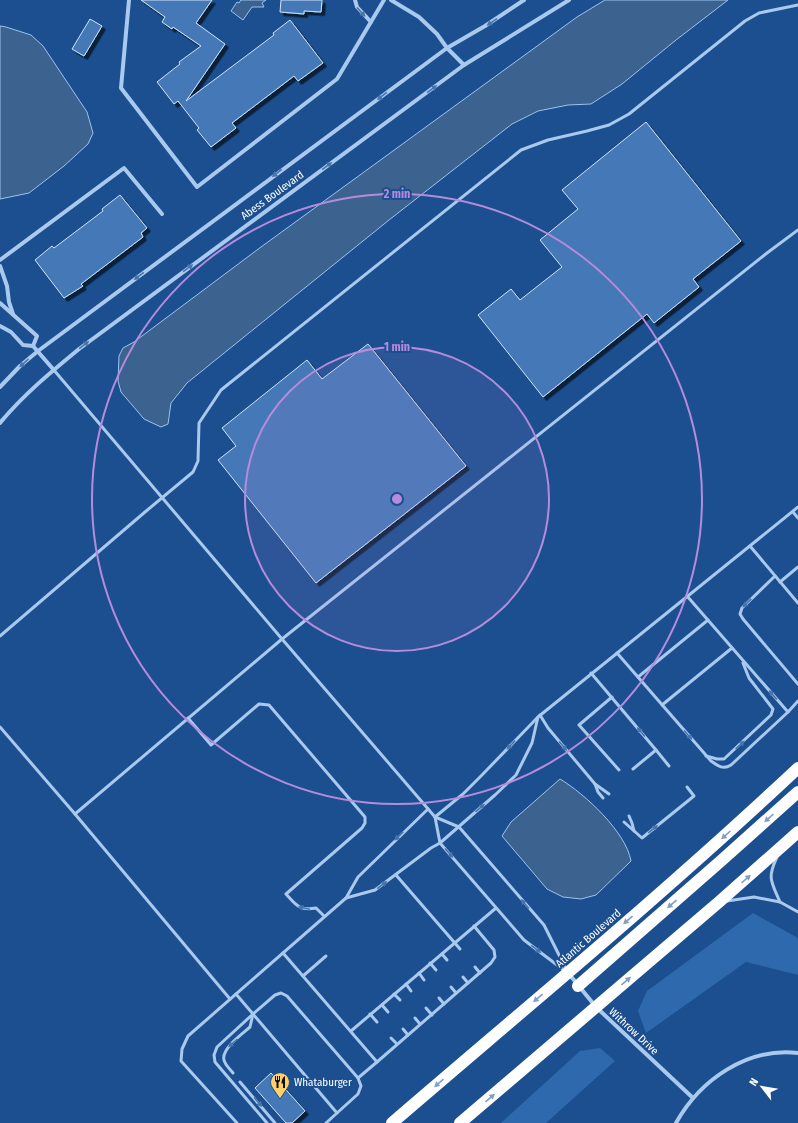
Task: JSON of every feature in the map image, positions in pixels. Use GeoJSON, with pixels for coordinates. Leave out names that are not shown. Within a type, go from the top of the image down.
{"type":"FeatureCollection","features":[{"type":"Feature","properties":{"kind":"highway"},"geometry":{"type":"LineString","coordinates":[[755,809],[798,762]]}},
{"type":"Feature","properties":{"kind":"highway","name":"Atlantic Boulevard"},"geometry":{"type":"LineString","coordinates":[[392,1123],[755,809],[798,768]]}},
{"type":"Feature","properties":{"kind":"highway"},"geometry":{"type":"LineString","coordinates":[[578,986],[798,792]]}},
{"type":"Feature","properties":{"kind":"highway"},"geometry":{"type":"LineString","coordinates":[[460,1123],[719,902],[798,832]]}},
{"type":"Feature","properties":{"kind":"highway"},"geometry":{"type":"LineString","coordinates":[[783,845],[798,835]]}},
{"type":"Feature","properties":{"kind":"street"},"geometry":{"type":"LineString","coordinates":[[129,0],[121,88],[197,187],[337,79],[384,0]]}},
{"type":"Feature","properties":{"kind":"street"},"geometry":{"type":"LineString","coordinates":[[355,0],[357,7],[371,22]]}},
{"type":"Feature","properties":{"kind":"street"},"geometry":{"type":"LineString","coordinates":[[391,0],[419,17],[437,34],[447,48],[464,65]]}},
{"type":"Feature","properties":{"kind":"street","name":"Abess Boulevard"},"geometry":{"type":"LineString","coordinates":[[0,387],[38,351],[447,48],[485,26],[524,0]]}},
{"type":"Feature","properties":{"kind":"street","name":"Abess Boulevard"},"geometry":{"type":"LineString","coordinates":[[0,423],[13,408],[53,370],[92,339],[464,65],[569,0]]}},
{"type":"Feature","properties":{"kind":"street"},"geometry":{"type":"LineString","coordinates":[[0,260],[124,168],[162,214]]}},
{"type":"Feature","properties":{"kind":"street"},"geometry":{"type":"LineString","coordinates":[[0,266],[8,286],[9,302],[13,315]]}},
{"type":"Feature","properties":{"kind":"street"},"geometry":{"type":"LineString","coordinates":[[0,303],[37,336],[33,346]]}},
{"type":"Feature","properties":{"kind":"street"},"geometry":{"type":"LineString","coordinates":[[0,326],[11,332],[23,345],[33,346],[53,370]]}},
{"type":"Feature","properties":{"kind":"street","name":"Withrow Drive"},"geometry":{"type":"LineString","coordinates":[[567,973],[596,1007],[693,1098]]}},
{"type":"Feature","properties":{"kind":"street"},"geometry":{"type":"LineString","coordinates":[[676,1123],[693,1098],[708,1083],[724,1071],[757,1056],[769,1053],[798,1052]]}},
{"type":"Feature","properties":{"kind":"lane"},"geometry":{"type":"LineString","coordinates":[[0,636],[193,472],[198,461],[199,423],[221,390],[521,150],[548,140],[609,125],[629,114],[744,21],[759,14],[798,5]]}},
{"type":"Feature","properties":{"kind":"lane"},"geometry":{"type":"LineString","coordinates":[[75,814],[282,639],[767,253],[798,230]]}},
{"type":"Feature","properties":{"kind":"lane"},"geometry":{"type":"LineString","coordinates":[[53,370],[435,817],[459,827],[544,925],[567,973]]}},
{"type":"Feature","properties":{"kind":"lane"},"geometry":{"type":"LineString","coordinates":[[435,817],[473,785],[539,716],[798,508]]}},
{"type":"Feature","properties":{"kind":"lane"},"geometry":{"type":"LineString","coordinates":[[793,512],[798,518]]}},
{"type":"Feature","properties":{"kind":"lane"},"geometry":{"type":"LineString","coordinates":[[750,546],[798,603]]}},
{"type":"Feature","properties":{"kind":"lane"},"geometry":{"type":"LineString","coordinates":[[780,582],[798,567]]}},
{"type":"Feature","properties":{"kind":"lane"},"geometry":{"type":"LineString","coordinates":[[775,576],[742,608],[740,614],[798,684]]}},
{"type":"Feature","properties":{"kind":"lane"},"geometry":{"type":"LineString","coordinates":[[687,596],[788,712]]}},
{"type":"Feature","properties":{"kind":"lane"},"geometry":{"type":"LineString","coordinates":[[638,677],[708,620]]}},
{"type":"Feature","properties":{"kind":"lane"},"geometry":{"type":"LineString","coordinates":[[662,705],[732,648]]}},
{"type":"Feature","properties":{"kind":"lane"},"geometry":{"type":"LineString","coordinates":[[618,653],[706,756],[722,768],[727,768],[731,765],[798,701]]}},
{"type":"Feature","properties":{"kind":"lane"},"geometry":{"type":"LineString","coordinates":[[706,756],[724,759],[771,715],[773,709],[749,678],[742,659]]}},
{"type":"Feature","properties":{"kind":"lane"},"geometry":{"type":"LineString","coordinates":[[591,673],[669,766]]}},
{"type":"Feature","properties":{"kind":"lane"},"geometry":{"type":"LineString","coordinates":[[612,697],[579,725],[619,770]]}},
{"type":"Feature","properties":{"kind":"lane"},"geometry":{"type":"LineString","coordinates":[[188,718],[212,745],[259,704],[269,705],[365,817],[365,823],[362,828],[286,894],[297,906],[304,910],[316,908],[324,916]]}},
{"type":"Feature","properties":{"kind":"lane"},"geometry":{"type":"LineString","coordinates":[[346,898],[375,890],[431,848],[440,843],[496,795],[516,775],[532,743],[539,716]]}},
{"type":"Feature","properties":{"kind":"lane"},"geometry":{"type":"LineString","coordinates":[[539,716],[595,784],[603,798]]}},
{"type":"Feature","properties":{"kind":"lane"},"geometry":{"type":"LineString","coordinates":[[0,727],[230,999]]}},
{"type":"Feature","properties":{"kind":"lane"},"geometry":{"type":"LineString","coordinates":[[633,769],[656,750]]}},
{"type":"Feature","properties":{"kind":"lane"},"geometry":{"type":"LineString","coordinates":[[595,784],[609,794]]}},
{"type":"Feature","properties":{"kind":"lane"},"geometry":{"type":"LineString","coordinates":[[624,822],[642,838],[694,796],[687,787]]}},
{"type":"Feature","properties":{"kind":"lane"},"geometry":{"type":"LineString","coordinates":[[237,1123],[182,1061],[182,1049],[188,1036],[346,898],[358,877],[428,809]]}},
{"type":"Feature","properties":{"kind":"lane"},"geometry":{"type":"LineString","coordinates":[[628,816],[634,831]]}},
{"type":"Feature","properties":{"kind":"lane"},"geometry":{"type":"LineString","coordinates":[[435,817],[440,843],[524,940],[567,973]]}},
{"type":"Feature","properties":{"kind":"lane"},"geometry":{"type":"LineString","coordinates":[[780,902],[770,879],[773,866],[783,845]]}},
{"type":"Feature","properties":{"kind":"lane"},"geometry":{"type":"LineString","coordinates":[[396,875],[460,949]]}},
{"type":"Feature","properties":{"kind":"lane"},"geometry":{"type":"LineString","coordinates":[[719,902],[754,897],[780,902],[798,912]]}},
{"type":"Feature","properties":{"kind":"lane"},"geometry":{"type":"LineString","coordinates":[[351,1031],[496,908]]}},
{"type":"Feature","properties":{"kind":"lane"},"geometry":{"type":"LineString","coordinates":[[358,1078],[491,963],[495,957],[494,950],[474,926]]}},
{"type":"Feature","properties":{"kind":"lane"},"geometry":{"type":"LineString","coordinates":[[283,953],[376,1062]]}},
{"type":"Feature","properties":{"kind":"lane"},"geometry":{"type":"LineString","coordinates":[[442,954],[447,960]]}},
{"type":"Feature","properties":{"kind":"lane"},"geometry":{"type":"LineString","coordinates":[[303,976],[326,956]]}},
{"type":"Feature","properties":{"kind":"lane"},"geometry":{"type":"LineString","coordinates":[[430,964],[436,970]]}},
{"type":"Feature","properties":{"kind":"lane"},"geometry":{"type":"LineString","coordinates":[[475,967],[480,973]]}},
{"type":"Feature","properties":{"kind":"lane"},"geometry":{"type":"LineString","coordinates":[[419,973],[424,980]]}},
{"type":"Feature","properties":{"kind":"lane"},"geometry":{"type":"LineString","coordinates":[[462,977],[468,983]]}},
{"type":"Feature","properties":{"kind":"lane"},"geometry":{"type":"LineString","coordinates":[[406,984],[411,991]]}},
{"type":"Feature","properties":{"kind":"lane"},"geometry":{"type":"LineString","coordinates":[[451,987],[456,993]]}},
{"type":"Feature","properties":{"kind":"lane"},"geometry":{"type":"LineString","coordinates":[[267,1123],[215,1062],[214,1055],[217,1047],[252,1014],[281,993],[286,996],[358,1078],[361,1086],[358,1094],[326,1123]]}},
{"type":"Feature","properties":{"kind":"lane"},"geometry":{"type":"LineString","coordinates":[[236,994],[337,1113]]}},
{"type":"Feature","properties":{"kind":"lane"},"geometry":{"type":"LineString","coordinates":[[394,994],[400,1000]]}},
{"type":"Feature","properties":{"kind":"lane"},"geometry":{"type":"LineString","coordinates":[[439,998],[444,1004]]}},
{"type":"Feature","properties":{"kind":"lane"},"geometry":{"type":"LineString","coordinates":[[382,1005],[388,1012]]}},
{"type":"Feature","properties":{"kind":"lane"},"geometry":{"type":"LineString","coordinates":[[426,1008],[432,1014]]}},
{"type":"Feature","properties":{"kind":"lane"},"geometry":{"type":"LineString","coordinates":[[233,1073],[224,1061],[224,1053],[228,1047],[250,1027],[252,1014]]}},
{"type":"Feature","properties":{"kind":"lane"},"geometry":{"type":"LineString","coordinates":[[370,1014],[376,1022]]}},
{"type":"Feature","properties":{"kind":"lane"},"geometry":{"type":"LineString","coordinates":[[415,1018],[420,1024]]}},
{"type":"Feature","properties":{"kind":"lane"},"geometry":{"type":"LineString","coordinates":[[403,1029],[408,1035]]}},
{"type":"Feature","properties":{"kind":"lane"},"geometry":{"type":"LineString","coordinates":[[391,1038],[397,1044]]}},
{"type":"Feature","properties":{"kind":"lane"},"geometry":{"type":"LineString","coordinates":[[240,1082],[275,1123]]}},
{"type":"Feature","properties":{"kind":"shaded area"},"geometry":{"type":"Polygon","coordinates":[[[241,0],[266,0],[262,3],[264,7],[252,7],[243,20],[231,11],[237,2],[239,3],[241,0]]]}},
{"type":"Feature","properties":{"kind":"shaded area"},"geometry":{"type":"Polygon","coordinates":[[[605,0],[728,0],[622,84],[591,104],[568,105],[538,111],[512,124],[389,220],[187,383],[171,403],[168,424],[161,427],[144,419],[121,392],[118,381],[119,356],[123,348],[134,342],[261,247],[577,17],[605,0]]]}},
{"type":"Feature","properties":{"kind":"shaded area"},"geometry":{"type":"Polygon","coordinates":[[[0,26],[31,35],[43,46],[87,112],[93,133],[88,144],[64,166],[29,193],[0,199],[0,26]]]}},
{"type":"Feature","properties":{"kind":"shaded area"},"geometry":{"type":"Polygon","coordinates":[[[560,779],[581,794],[613,826],[628,850],[631,861],[596,895],[581,899],[563,897],[547,889],[502,836],[511,822],[560,779]]]}},
{"type":"Feature","properties":{"kind":"shaded area"},"geometry":{"type":"Polygon","coordinates":[[[753,913],[798,938],[798,975],[746,962],[646,1033],[638,1011],[647,991],[753,913]]]}},
{"type":"Feature","properties":{"kind":"shaded area"},"geometry":{"type":"Polygon","coordinates":[[[600,1048],[615,1061],[546,1123],[501,1123],[580,1051],[600,1048]]]}},
{"type":"Feature","properties":{"kind":"building"},"geometry":{"type":"Polygon","coordinates":[[[141,0],[212,0],[196,23],[225,44],[186,101],[274,35],[273,33],[290,20],[323,63],[298,81],[294,76],[232,123],[236,128],[211,147],[197,130],[199,128],[178,101],[174,104],[157,82],[180,64],[179,62],[201,46],[173,27],[172,29],[162,22],[165,17],[141,0]]]}},
{"type":"Feature","properties":{"kind":"building"},"geometry":{"type":"Polygon","coordinates":[[[281,0],[322,0],[321,12],[304,11],[304,14],[280,12],[281,0]]]}},
{"type":"Feature","properties":{"kind":"building"},"geometry":{"type":"Polygon","coordinates":[[[90,19],[102,26],[84,56],[72,49],[90,19]]]}},
{"type":"Feature","properties":{"kind":"building"},"geometry":{"type":"Polygon","coordinates":[[[646,122],[741,241],[693,279],[699,287],[654,323],[647,314],[543,397],[478,315],[511,289],[520,300],[562,267],[540,240],[578,209],[562,190],[646,122]]]}},
{"type":"Feature","properties":{"kind":"building"},"geometry":{"type":"Polygon","coordinates":[[[120,195],[147,228],[141,233],[143,237],[81,284],[83,286],[64,298],[35,260],[52,246],[54,248],[103,211],[102,209],[120,195]]]}},
{"type":"Feature","properties":{"kind":"building"},"geometry":{"type":"Polygon","coordinates":[[[368,344],[466,466],[316,583],[218,460],[236,446],[222,428],[307,360],[322,379],[368,344]]]}},
{"type":"Feature","properties":{"kind":"building","name":"Whataburger"},"geometry":{"type":"Polygon","coordinates":[[[271,1073],[305,1111],[292,1123],[286,1123],[255,1088],[271,1073]]]}},
{"type":"Feature","properties":{"kind":"place","name":"Whataburger"},"geometry":{"type":"Point","coordinates":[280,1099]}}]}
